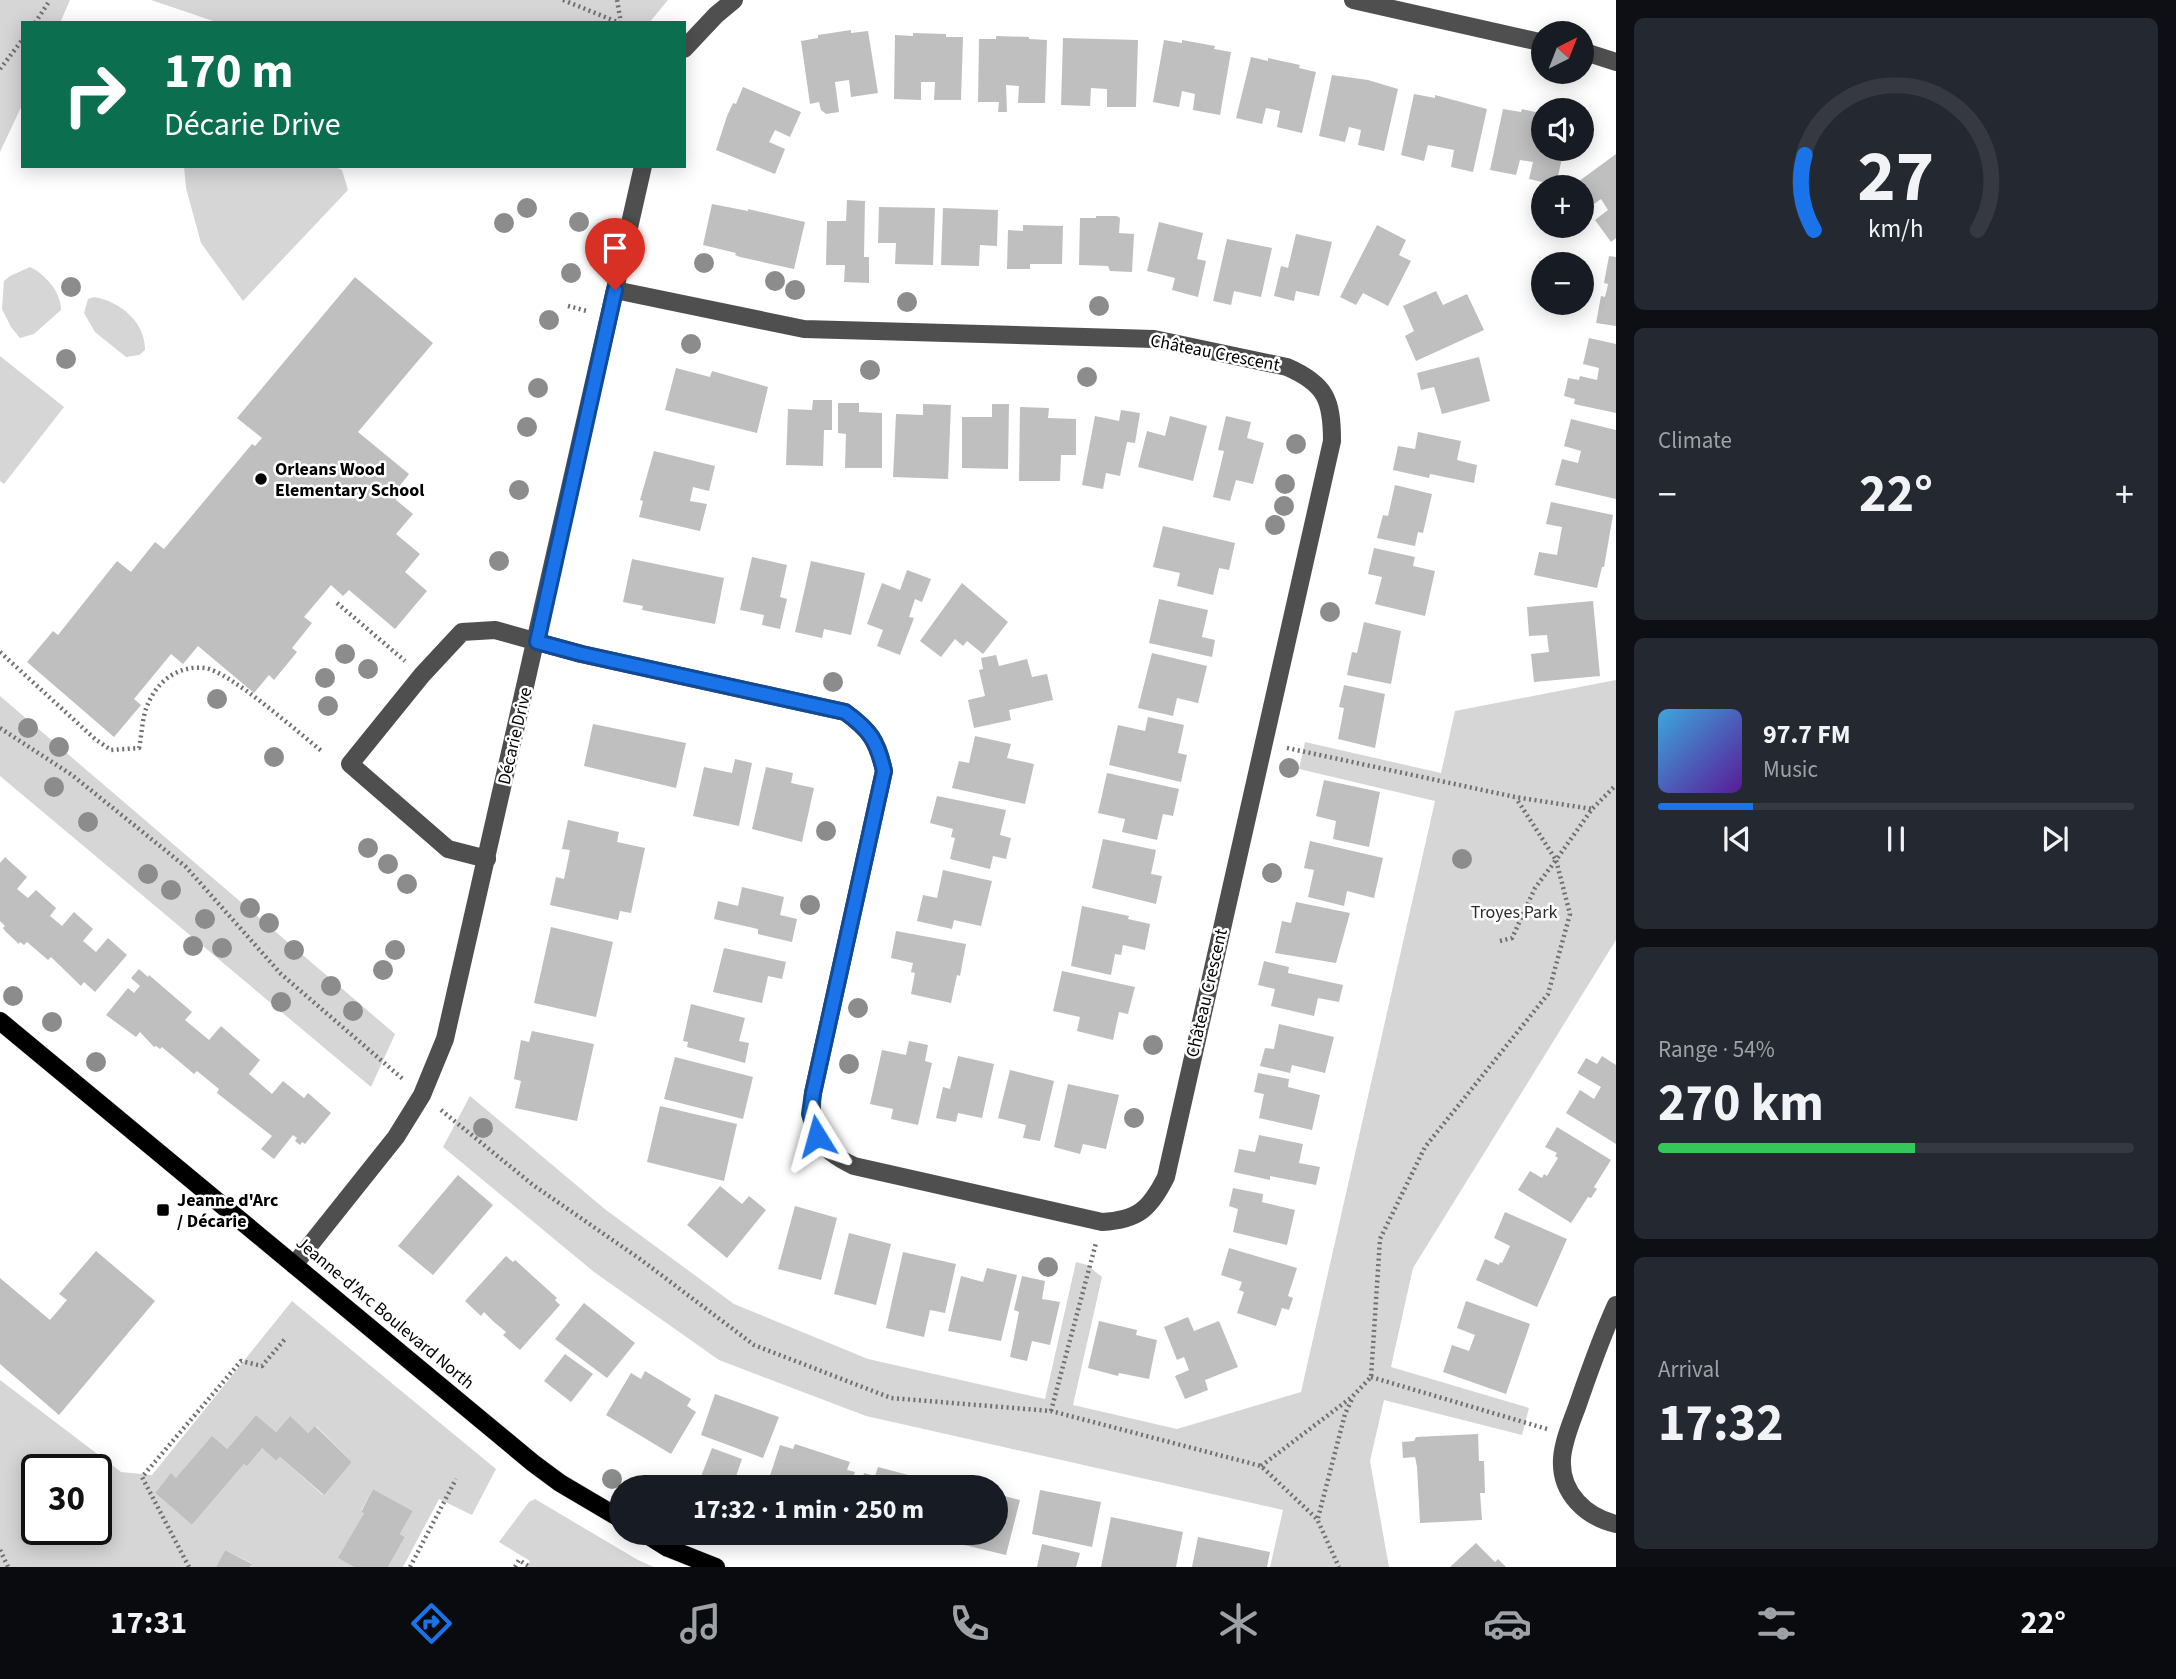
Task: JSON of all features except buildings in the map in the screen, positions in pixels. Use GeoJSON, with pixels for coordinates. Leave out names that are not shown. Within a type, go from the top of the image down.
{"type":"FeatureCollection","features":[{"type":"Feature","properties":{"kind":"main road","name":"Jeanne-d'Arc Boulevard North"},"geometry":{"type":"LineString","coordinates":[[0,1021],[533,1463],[560,1483],[609,1512]]}},
{"type":"Feature","properties":{"kind":"main road"},"geometry":{"type":"LineString","coordinates":[[663,1545],[716,1567]]}},
{"type":"Feature","properties":{"kind":"street"},"geometry":{"type":"LineString","coordinates":[[686,47],[734,0]]}},
{"type":"Feature","properties":{"kind":"street"},"geometry":{"type":"LineString","coordinates":[[1353,0],[1404,6],[1531,40]]}},
{"type":"Feature","properties":{"kind":"street"},"geometry":{"type":"LineString","coordinates":[[1594,55],[1616,62]]}},
{"type":"Feature","properties":{"kind":"street","name":"Décarie Drive"},"geometry":{"type":"LineString","coordinates":[[294,1265],[396,1137],[422,1096],[445,1039],[643,168]]}},
{"type":"Feature","properties":{"kind":"street","name":"Château Crescent"},"geometry":{"type":"LineString","coordinates":[[487,859],[448,849],[349,764],[422,675],[462,632],[495,630],[582,654],[845,712],[873,737],[884,771],[813,1093],[810,1114],[817,1136],[832,1155],[853,1166],[1102,1222],[1121,1221],[1139,1215],[1157,1195],[1166,1177],[1332,441],[1332,414],[1325,392],[1307,376],[1287,367],[1154,339],[804,329],[615,290]]}},
{"type":"Feature","properties":{"kind":"street"},"geometry":{"type":"LineString","coordinates":[[1616,1305],[1601,1338],[1567,1435],[1562,1458],[1564,1482],[1577,1503],[1598,1520],[1616,1524]]}},
{"type":"Feature","properties":{"kind":"path"},"geometry":{"type":"LineString","coordinates":[[36,21],[50,0]]}},
{"type":"Feature","properties":{"kind":"path"},"geometry":{"type":"LineString","coordinates":[[563,0],[615,21]]}},
{"type":"Feature","properties":{"kind":"path"},"geometry":{"type":"LineString","coordinates":[[617,0],[620,21]]}},
{"type":"Feature","properties":{"kind":"path"},"geometry":{"type":"LineString","coordinates":[[0,69],[21,42]]}},
{"type":"Feature","properties":{"kind":"path"},"geometry":{"type":"LineString","coordinates":[[337,603],[422,675]]}},
{"type":"Feature","properties":{"kind":"path"},"geometry":{"type":"LineString","coordinates":[[0,652],[95,739],[111,750],[139,748],[147,707],[159,685],[178,670],[207,668],[235,682],[323,752]]}},
{"type":"Feature","properties":{"kind":"path"},"geometry":{"type":"LineString","coordinates":[[0,728],[72,775],[186,867],[281,974],[422,1096],[533,1185],[640,1259],[754,1345],[891,1398],[1051,1411],[1261,1466],[1317,1519],[1339,1567]]}},
{"type":"Feature","properties":{"kind":"path"},"geometry":{"type":"LineString","coordinates":[[1264,743],[1516,797],[1591,809]]}},
{"type":"Feature","properties":{"kind":"path"},"geometry":{"type":"LineString","coordinates":[[1500,941],[1512,938],[1535,888],[1591,809],[1616,785]]}},
{"type":"Feature","properties":{"kind":"path"},"geometry":{"type":"LineString","coordinates":[[1261,1466],[1352,1397],[1371,1377],[1380,1239],[1425,1147],[1548,994],[1570,914],[1556,860],[1516,797]]}},
{"type":"Feature","properties":{"kind":"path"},"geometry":{"type":"LineString","coordinates":[[1051,1411],[1102,1222]]}},
{"type":"Feature","properties":{"kind":"path"},"geometry":{"type":"LineString","coordinates":[[188,1567],[142,1477],[241,1362],[262,1366],[285,1339]]}},
{"type":"Feature","properties":{"kind":"path"},"geometry":{"type":"LineString","coordinates":[[1371,1377],[1567,1435]]}},
{"type":"Feature","properties":{"kind":"path"},"geometry":{"type":"LineString","coordinates":[[1317,1519],[1352,1397]]}},
{"type":"Feature","properties":{"kind":"path"},"geometry":{"type":"LineString","coordinates":[[410,1567],[456,1479]]}},
{"type":"Feature","properties":{"kind":"path"},"geometry":{"type":"LineString","coordinates":[[0,1550],[8,1567]]}},
{"type":"Feature","properties":{"kind":"path"},"geometry":{"type":"LineString","coordinates":[[515,1567],[519,1560],[530,1567]]}},
{"type":"Feature","properties":{"kind":"green space"},"geometry":{"type":"Polygon","coordinates":[[[0,0],[70,0],[61,21],[21,21],[21,107],[0,152],[0,0]]]}},
{"type":"Feature","properties":{"kind":"green space"},"geometry":{"type":"Polygon","coordinates":[[[151,0],[668,0],[651,21],[213,21],[151,0]]]}},
{"type":"Feature","properties":{"kind":"green space"},"geometry":{"type":"Polygon","coordinates":[[[184,168],[338,168],[342,170],[348,190],[243,301],[201,243],[186,188],[184,168]]]}},
{"type":"Feature","properties":{"kind":"green space"},"geometry":{"type":"Polygon","coordinates":[[[30,267],[51,284],[61,310],[34,334],[20,338],[2,309],[4,281],[30,267]]]}},
{"type":"Feature","properties":{"kind":"green space"},"geometry":{"type":"Polygon","coordinates":[[[94,297],[113,303],[130,315],[141,331],[145,350],[139,355],[126,357],[95,332],[84,313],[88,299],[94,297]]]}},
{"type":"Feature","properties":{"kind":"green space"},"geometry":{"type":"Polygon","coordinates":[[[0,356],[64,407],[4,484],[0,481],[0,356]]]}},
{"type":"Feature","properties":{"kind":"green space","name":"Troyes Park"},"geometry":{"type":"Polygon","coordinates":[[[1616,680],[1616,940],[1413,1268],[1391,1367],[1529,1408],[1522,1435],[1384,1400],[1370,1461],[1389,1567],[1270,1567],[1283,1510],[866,1416],[719,1360],[594,1272],[443,1147],[470,1096],[606,1210],[734,1304],[868,1359],[1045,1399],[1076,1262],[1087,1265],[1102,1277],[1073,1405],[1177,1429],[1301,1392],[1435,801],[1299,769],[1305,742],[1441,773],[1455,711],[1616,680]]]}},
{"type":"Feature","properties":{"kind":"green space"},"geometry":{"type":"Polygon","coordinates":[[[0,696],[395,1034],[371,1087],[0,776],[0,696]]]}},
{"type":"Feature","properties":{"kind":"green space"},"geometry":{"type":"Polygon","coordinates":[[[292,1301],[496,1469],[472,1515],[439,1499],[403,1567],[388,1567],[405,1537],[400,1534],[413,1511],[373,1489],[361,1511],[364,1513],[339,1558],[354,1567],[251,1567],[251,1563],[225,1550],[216,1567],[0,1567],[0,1380],[97,1454],[21,1454],[21,1545],[112,1545],[112,1465],[121,1472],[152,1475],[292,1301]],[[256,1415],[227,1449],[176,1478],[171,1474],[155,1493],[192,1525],[244,1464],[262,1448],[276,1461],[280,1457],[323,1495],[352,1462],[316,1426],[308,1433],[289,1417],[276,1432],[256,1415]]]}},
{"type":"Feature","properties":{"kind":"green space"},"geometry":{"type":"Polygon","coordinates":[[[535,1499],[609,1545],[654,1567],[527,1567],[530,1561],[499,1542],[529,1502],[535,1499]]]}},
{"type":"Feature","properties":{"kind":"place","name":"Orleans Wood Elementary School"},"geometry":{"type":"Point","coordinates":[261,479]}},
{"type":"Feature","properties":{"kind":"place","name":"Jeanne d'Arc / Décarie"},"geometry":{"type":"Point","coordinates":[163,1210]}},
{"type":"Feature","properties":{"kind":"route"},"geometry":{"type":"LineString","coordinates":[[615,290],[537,642],[845,712],[873,737],[884,771],[813,1093],[810,1114],[817,1136]]}}]}
